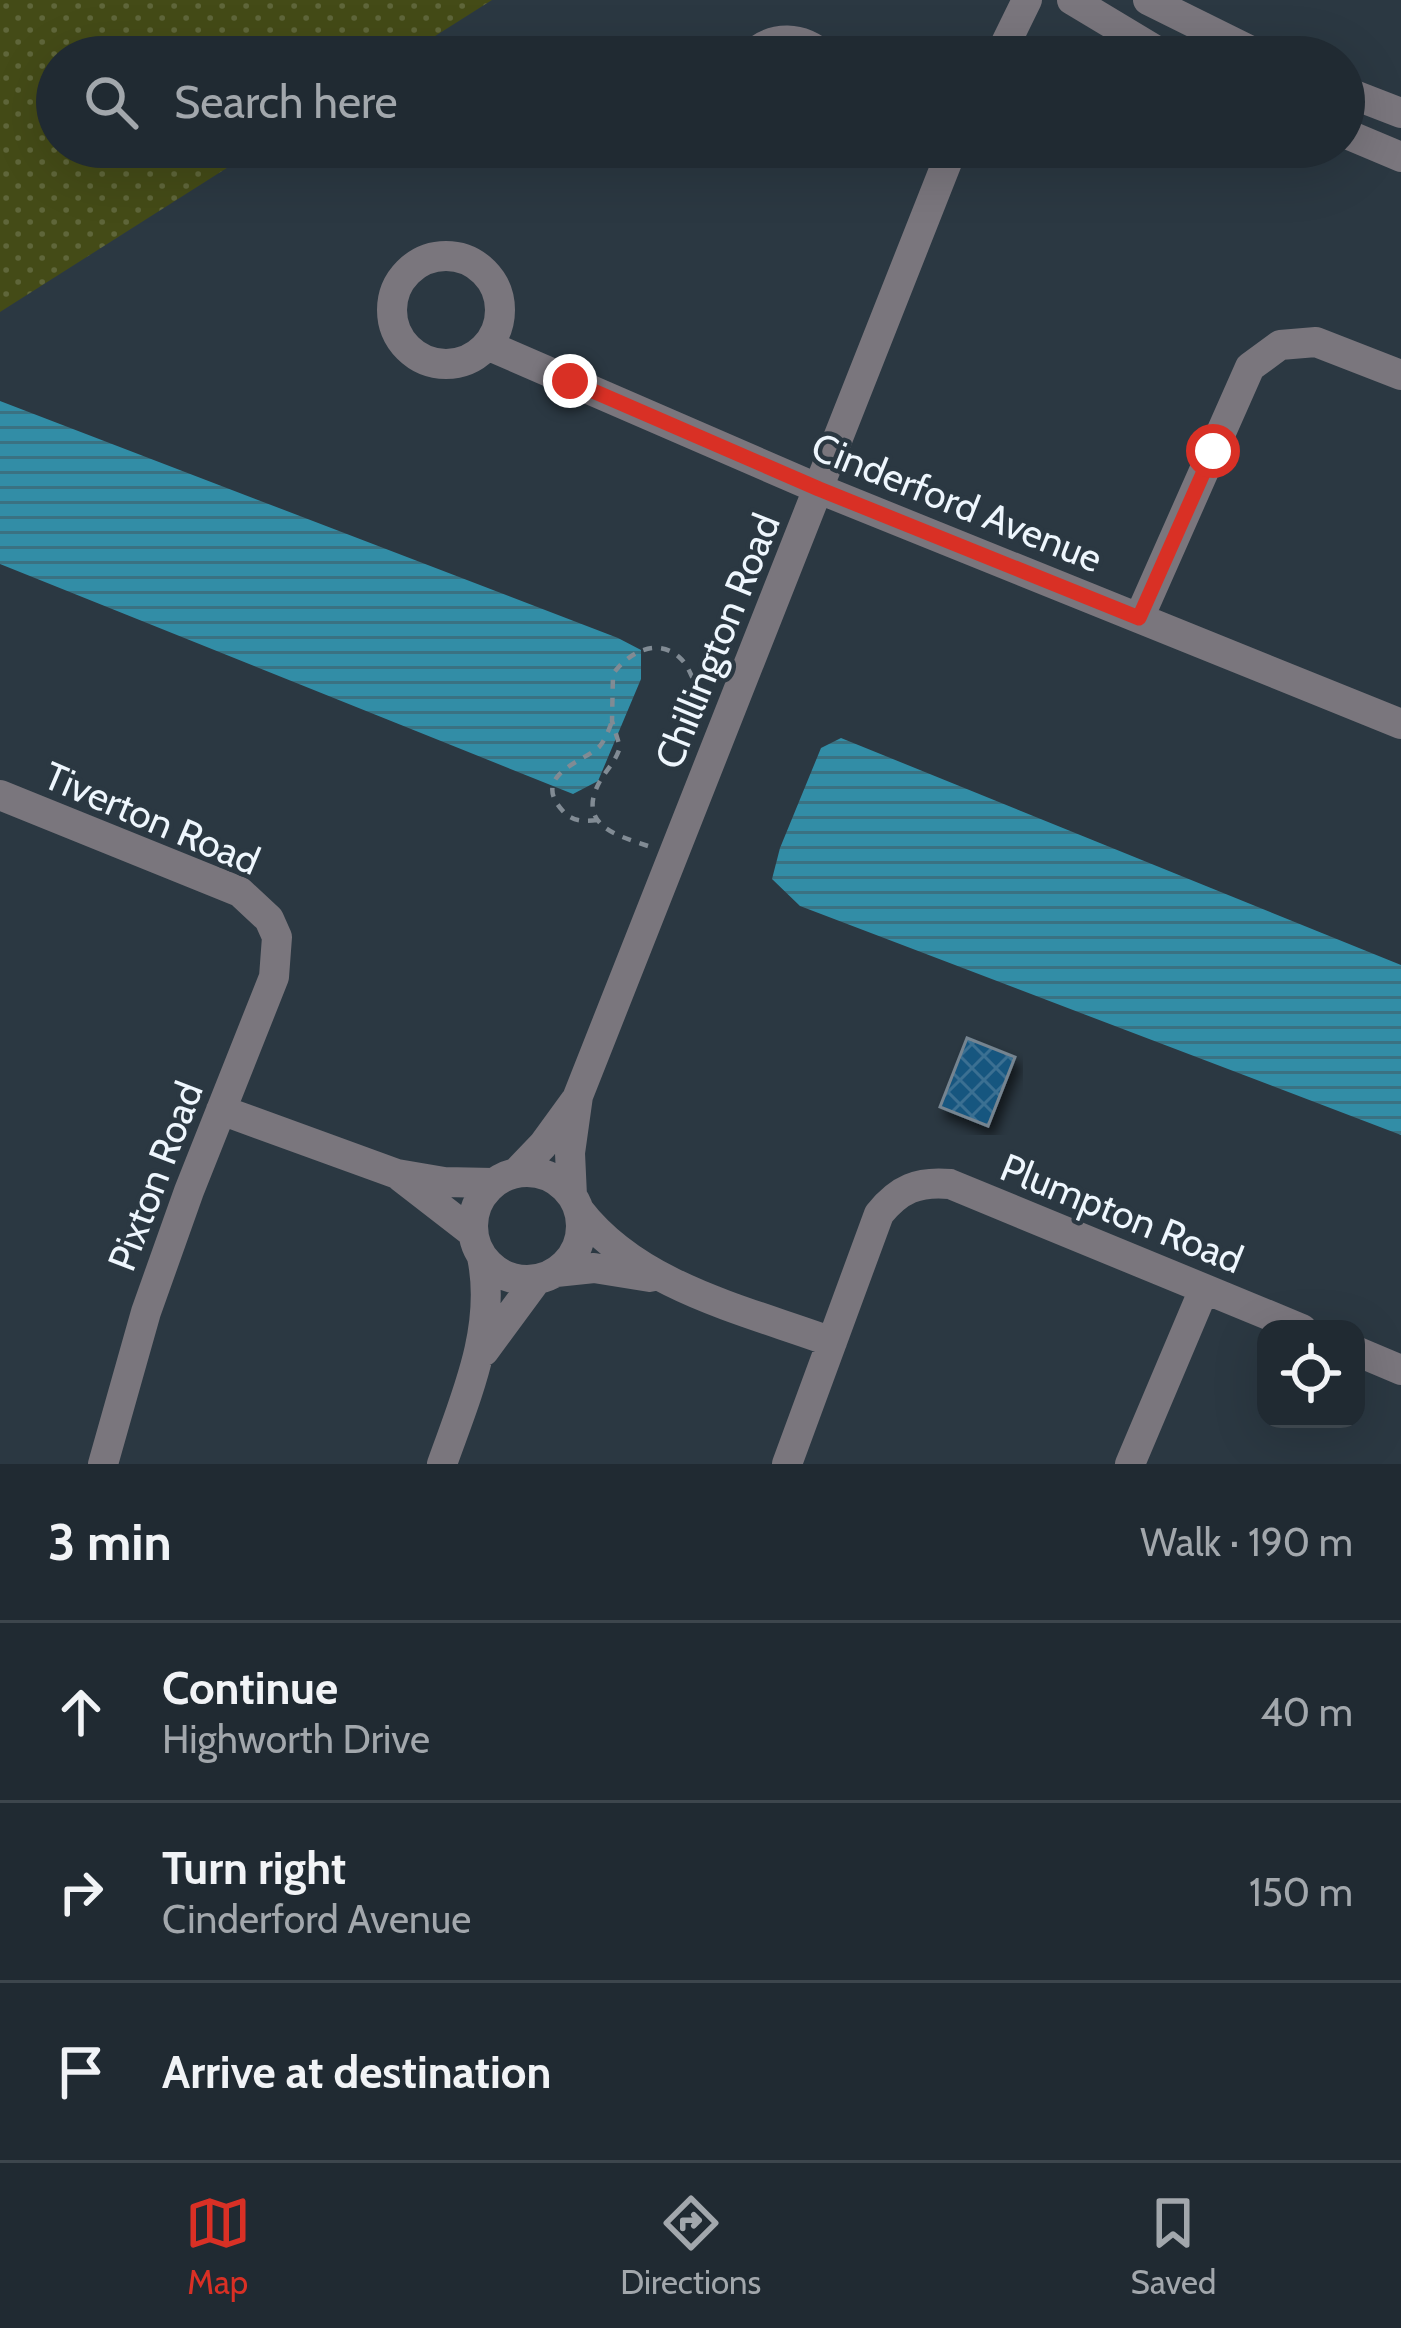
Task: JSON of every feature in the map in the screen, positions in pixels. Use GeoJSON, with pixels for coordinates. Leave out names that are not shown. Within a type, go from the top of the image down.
{"type":"FeatureCollection","features":[{"type":"Feature","properties":{"kind":"street"},"geometry":{"type":"LineString","coordinates":[[1010,36],[1028,0]]}},
{"type":"Feature","properties":{"kind":"street"},"geometry":{"type":"LineString","coordinates":[[1072,0],[1132,36]]}},
{"type":"Feature","properties":{"kind":"street"},"geometry":{"type":"LineString","coordinates":[[1148,0],[1221,36]]}},
{"type":"Feature","properties":{"kind":"street"},"geometry":{"type":"LineString","coordinates":[[1365,99],[1401,113]]}},
{"type":"Feature","properties":{"kind":"street"},"geometry":{"type":"LineString","coordinates":[[1365,142],[1401,157]]}},
{"type":"Feature","properties":{"kind":"street","name":"Chillington Road"},"geometry":{"type":"LineString","coordinates":[[576,1203],[570,1153],[578,1096],[819,489],[940,168]]}},
{"type":"Feature","properties":{"kind":"street"},"geometry":{"type":"LineString","coordinates":[[1139,618],[1250,367],[1280,345],[1316,341],[1401,375]]}},
{"type":"Feature","properties":{"kind":"street","name":"Cinderford Avenue"},"geometry":{"type":"LineString","coordinates":[[487,345],[819,489],[1401,724]]}},
{"type":"Feature","properties":{"kind":"street","name":"Tiverton Road"},"geometry":{"type":"LineString","coordinates":[[0,795],[240,892],[269,919]]}},
{"type":"Feature","properties":{"kind":"street","name":"Pixton Road"},"geometry":{"type":"LineString","coordinates":[[103,1464],[146,1312],[274,977],[277,938],[269,919]]}},
{"type":"Feature","properties":{"kind":"street","name":"Chillington Road"},"geometry":{"type":"LineString","coordinates":[[505,1178],[543,1145],[578,1096]]}},
{"type":"Feature","properties":{"kind":"street"},"geometry":{"type":"LineString","coordinates":[[221,1110],[397,1174],[444,1182],[548,1176],[612,1245],[662,1279]]}},
{"type":"Feature","properties":{"kind":"street"},"geometry":{"type":"LineString","coordinates":[[397,1174],[507,1276],[594,1268],[662,1279],[832,1342],[788,1464]]}},
{"type":"Feature","properties":{"kind":"street"},"geometry":{"type":"LineString","coordinates":[[442,1464],[478,1361],[486,1288],[477,1245],[476,1205],[505,1178]]}},
{"type":"Feature","properties":{"kind":"street","name":"Plumpton Road"},"geometry":{"type":"LineString","coordinates":[[832,1342],[879,1214],[892,1198],[929,1182],[950,1184],[1279,1320]]}},
{"type":"Feature","properties":{"kind":"street"},"geometry":{"type":"LineString","coordinates":[[478,1361],[508,1314],[571,1258],[579,1240],[576,1203]]}},
{"type":"Feature","properties":{"kind":"street"},"geometry":{"type":"LineString","coordinates":[[1130,1464],[1204,1289]]}},
{"type":"Feature","properties":{"kind":"street"},"geometry":{"type":"LineString","coordinates":[[1365,1356],[1401,1370]]}},
{"type":"Feature","properties":{"kind":"path"},"geometry":{"type":"LineString","coordinates":[[648,846],[612,833],[597,820],[593,798],[620,747],[612,721],[613,674],[627,657],[660,649],[679,656],[698,690],[708,695]]}},
{"type":"Feature","properties":{"kind":"path"},"geometry":{"type":"LineString","coordinates":[[597,820],[581,821],[568,815],[559,807],[554,791],[564,768],[598,748],[612,721]]}},
{"type":"Feature","properties":{"kind":"green space"},"geometry":{"type":"Polygon","coordinates":[[[0,0],[492,0],[435,36],[36,36],[36,168],[227,168],[0,312],[0,0]]]}},
{"type":"Feature","properties":{"kind":"water"},"geometry":{"type":"Polygon","coordinates":[[[0,401],[641,650],[641,679],[598,781],[573,794],[0,564],[0,401]]]}},
{"type":"Feature","properties":{"kind":"water"},"geometry":{"type":"Polygon","coordinates":[[[841,738],[1401,965],[1401,1135],[800,906],[772,879],[821,748],[841,738]]]}},
{"type":"Feature","properties":{"kind":"building"},"geometry":{"type":"Polygon","coordinates":[[[967,1038],[1015,1057],[988,1126],[940,1107],[967,1038]]]}},
{"type":"Feature","properties":{"kind":"route"},"geometry":{"type":"LineString","coordinates":[[570,381],[819,489],[1139,618],[1213,451]]}}]}
